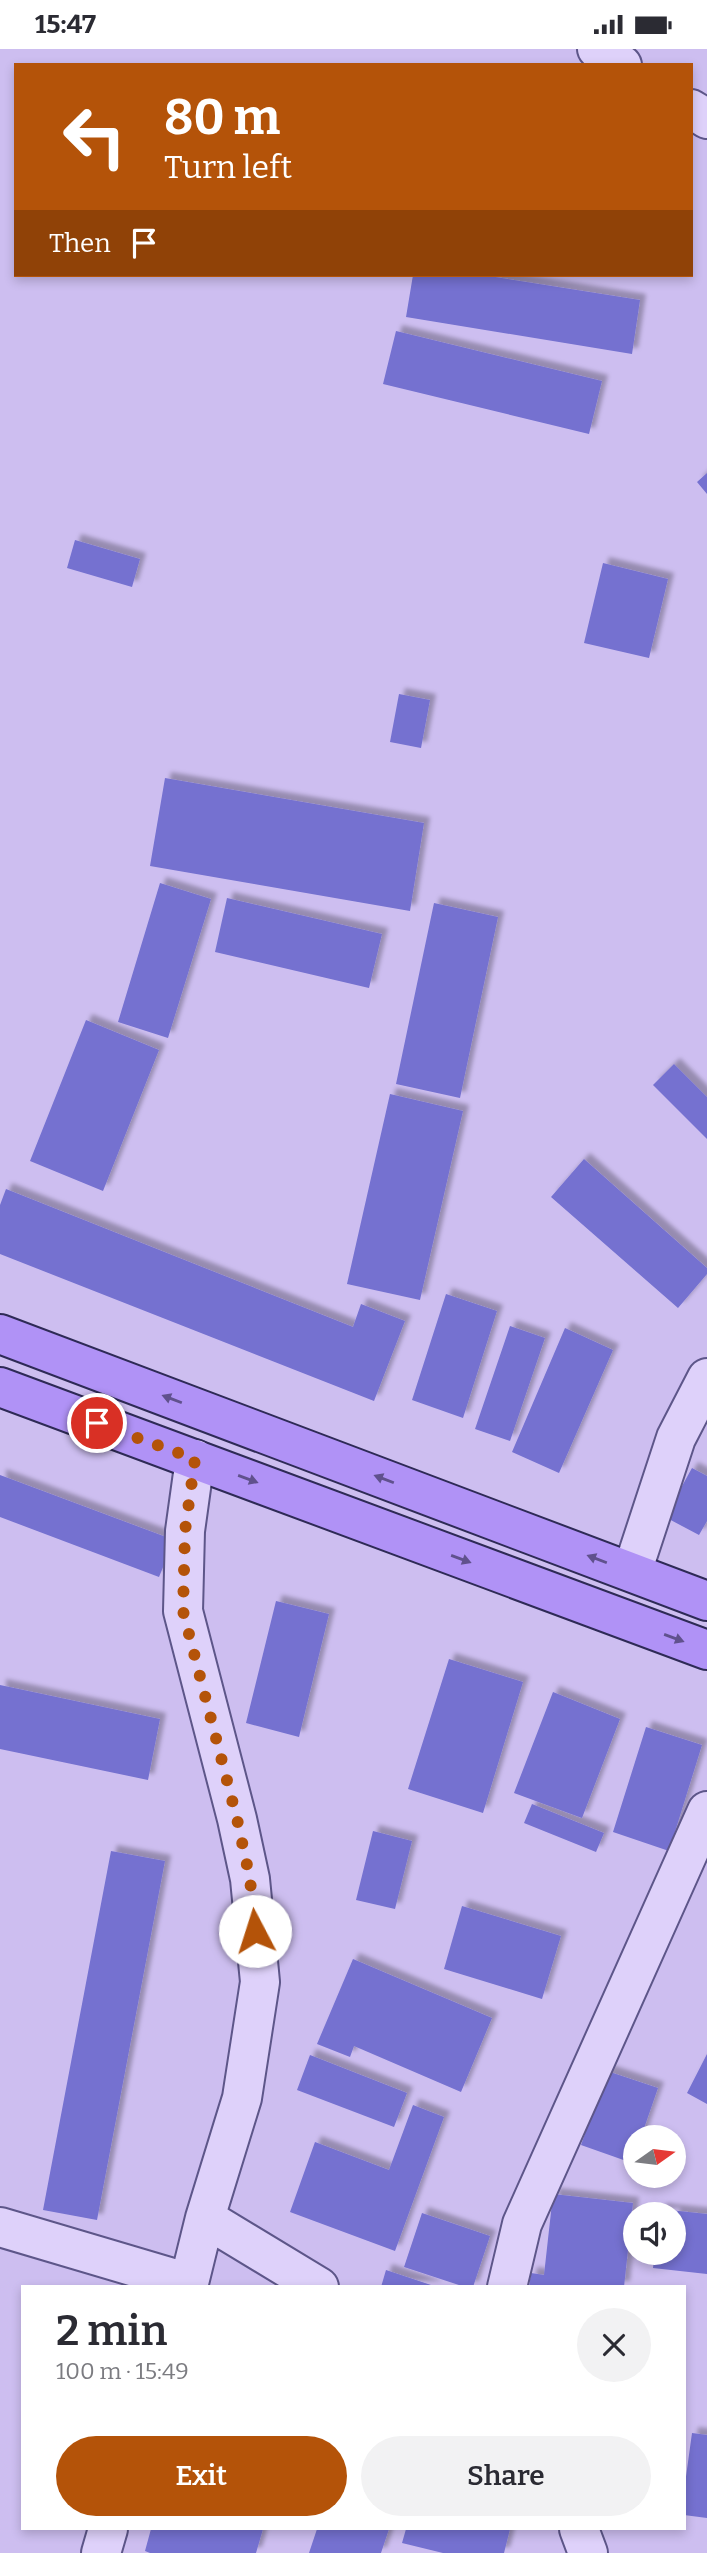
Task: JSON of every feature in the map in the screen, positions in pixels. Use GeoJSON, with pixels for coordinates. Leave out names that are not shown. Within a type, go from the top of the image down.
{"type":"FeatureCollection","features":[{"type":"Feature","properties":{"kind":"main road"},"geometry":{"type":"LineString","coordinates":[[0,1334],[707,1601]]}},
{"type":"Feature","properties":{"kind":"main road"},"geometry":{"type":"LineString","coordinates":[[0,1387],[707,1650]]}},
{"type":"Feature","properties":{"kind":"street"},"geometry":{"type":"LineString","coordinates":[[597,49],[619,63]]}},
{"type":"Feature","properties":{"kind":"street"},"geometry":{"type":"LineString","coordinates":[[632,1572],[676,1437],[707,1378]]}},
{"type":"Feature","properties":{"kind":"street"},"geometry":{"type":"LineString","coordinates":[[0,2227],[188,2285],[205,2218],[242,2098],[260,1982],[247,1867],[183,1611],[185,1531],[195,1459]]}},
{"type":"Feature","properties":{"kind":"street"},"geometry":{"type":"LineString","coordinates":[[508,2285],[522,2224],[707,1811]]}},
{"type":"Feature","properties":{"kind":"street"},"geometry":{"type":"LineString","coordinates":[[205,2218],[316,2285]]}},
{"type":"Feature","properties":{"kind":"street"},"geometry":{"type":"LineString","coordinates":[[101,2553],[108,2530]]}},
{"type":"Feature","properties":{"kind":"street"},"geometry":{"type":"LineString","coordinates":[[579,2530],[588,2553]]}},
{"type":"Feature","properties":{"kind":"building"},"geometry":{"type":"Polygon","coordinates":[[[413,277],[496,277],[640,300],[632,354],[406,317],[413,277]]]}},
{"type":"Feature","properties":{"kind":"building"},"geometry":{"type":"Polygon","coordinates":[[[396,331],[602,381],[589,434],[383,384],[396,331]]]}},
{"type":"Feature","properties":{"kind":"building"},"geometry":{"type":"Polygon","coordinates":[[[707,473],[707,494],[697,482],[707,473]]]}},
{"type":"Feature","properties":{"kind":"building"},"geometry":{"type":"Polygon","coordinates":[[[75,540],[140,559],[132,587],[67,568],[75,540]]]}},
{"type":"Feature","properties":{"kind":"building"},"geometry":{"type":"Polygon","coordinates":[[[603,563],[668,579],[649,658],[584,643],[603,563]]]}},
{"type":"Feature","properties":{"kind":"building"},"geometry":{"type":"Polygon","coordinates":[[[399,694],[430,700],[421,748],[390,742],[399,694]]]}},
{"type":"Feature","properties":{"kind":"building"},"geometry":{"type":"Polygon","coordinates":[[[165,778],[424,823],[410,911],[150,866],[165,778]]]}},
{"type":"Feature","properties":{"kind":"building"},"geometry":{"type":"Polygon","coordinates":[[[160,883],[211,899],[168,1038],[118,1022],[160,883]]]}},
{"type":"Feature","properties":{"kind":"building"},"geometry":{"type":"Polygon","coordinates":[[[227,898],[382,934],[369,988],[215,952],[227,898]]]}},
{"type":"Feature","properties":{"kind":"building"},"geometry":{"type":"Polygon","coordinates":[[[434,903],[498,917],[460,1098],[396,1084],[434,903]]]}},
{"type":"Feature","properties":{"kind":"building"},"geometry":{"type":"Polygon","coordinates":[[[86,1020],[159,1050],[103,1191],[30,1161],[86,1020]]]}},
{"type":"Feature","properties":{"kind":"building"},"geometry":{"type":"Polygon","coordinates":[[[674,1064],[707,1097],[707,1139],[653,1085],[674,1064]]]}},
{"type":"Feature","properties":{"kind":"building"},"geometry":{"type":"Polygon","coordinates":[[[390,1094],[463,1111],[420,1300],[347,1284],[390,1094]]]}},
{"type":"Feature","properties":{"kind":"building"},"geometry":{"type":"Polygon","coordinates":[[[584,1159],[707,1268],[707,1274],[678,1308],[551,1197],[584,1159]]]}},
{"type":"Feature","properties":{"kind":"building"},"geometry":{"type":"Polygon","coordinates":[[[6,1189],[353,1327],[361,1304],[405,1321],[374,1401],[0,1254],[0,1205],[6,1189]]]}},
{"type":"Feature","properties":{"kind":"building"},"geometry":{"type":"Polygon","coordinates":[[[446,1294],[497,1311],[463,1418],[412,1400],[446,1294]]]}},
{"type":"Feature","properties":{"kind":"building"},"geometry":{"type":"Polygon","coordinates":[[[510,1326],[545,1338],[510,1441],[475,1429],[510,1326]]]}},
{"type":"Feature","properties":{"kind":"building"},"geometry":{"type":"Polygon","coordinates":[[[565,1328],[613,1350],[559,1473],[512,1452],[565,1328]]]}},
{"type":"Feature","properties":{"kind":"building"},"geometry":{"type":"Polygon","coordinates":[[[692,1468],[707,1476],[707,1521],[699,1535],[665,1517],[692,1468]]]}},
{"type":"Feature","properties":{"kind":"building"},"geometry":{"type":"Polygon","coordinates":[[[0,1475],[174,1540],[159,1577],[0,1517],[0,1475]]]}},
{"type":"Feature","properties":{"kind":"building"},"geometry":{"type":"Polygon","coordinates":[[[276,1601],[329,1614],[299,1737],[246,1723],[276,1601]]]}},
{"type":"Feature","properties":{"kind":"building"},"geometry":{"type":"Polygon","coordinates":[[[449,1659],[523,1682],[483,1813],[408,1789],[449,1659]]]}},
{"type":"Feature","properties":{"kind":"building"},"geometry":{"type":"Polygon","coordinates":[[[0,1685],[160,1719],[148,1780],[0,1749],[0,1685]]]}},
{"type":"Feature","properties":{"kind":"building"},"geometry":{"type":"Polygon","coordinates":[[[553,1692],[620,1719],[582,1818],[514,1793],[553,1692]]]}},
{"type":"Feature","properties":{"kind":"building"},"geometry":{"type":"Polygon","coordinates":[[[646,1727],[702,1745],[669,1851],[613,1832],[646,1727]]]}},
{"type":"Feature","properties":{"kind":"building"},"geometry":{"type":"Polygon","coordinates":[[[532,1804],[604,1833],[596,1852],[524,1823],[532,1804]]]}},
{"type":"Feature","properties":{"kind":"building"},"geometry":{"type":"Polygon","coordinates":[[[373,1831],[412,1841],[395,1909],[356,1900],[373,1831]]]}},
{"type":"Feature","properties":{"kind":"building"},"geometry":{"type":"Polygon","coordinates":[[[111,1851],[165,1861],[97,2220],[43,2210],[111,1851]]]}},
{"type":"Feature","properties":{"kind":"building"},"geometry":{"type":"Polygon","coordinates":[[[462,1906],[561,1936],[542,1999],[444,1969],[462,1906]]]}},
{"type":"Feature","properties":{"kind":"building"},"geometry":{"type":"Polygon","coordinates":[[[353,1959],[492,2018],[461,2092],[354,2046],[350,2057],[317,2044],[353,1959]]]}},
{"type":"Feature","properties":{"kind":"building"},"geometry":{"type":"Polygon","coordinates":[[[707,2054],[707,2104],[687,2093],[707,2054]]]}},
{"type":"Feature","properties":{"kind":"building"},"geometry":{"type":"Polygon","coordinates":[[[310,2055],[407,2093],[394,2127],[297,2090],[310,2055]]]}},
{"type":"Feature","properties":{"kind":"building"},"geometry":{"type":"Polygon","coordinates":[[[607,2071],[658,2088],[645,2125],[623,2125],[623,2160],[581,2145],[607,2071]]]}},
{"type":"Feature","properties":{"kind":"building"},"geometry":{"type":"Polygon","coordinates":[[[413,2105],[444,2117],[395,2251],[290,2212],[315,2142],[389,2170],[413,2105]]]}},
{"type":"Feature","properties":{"kind":"building"},"geometry":{"type":"Polygon","coordinates":[[[553,2194],[624,2202],[623,2265],[626,2265],[624,2285],[529,2285],[531,2273],[544,2275],[553,2194]]]}},
{"type":"Feature","properties":{"kind":"building"},"geometry":{"type":"Polygon","coordinates":[[[686,2212],[707,2214],[707,2274],[653,2268],[653,2265],[686,2265],[686,2212]]]}},
{"type":"Feature","properties":{"kind":"building"},"geometry":{"type":"Polygon","coordinates":[[[422,2213],[490,2236],[474,2285],[459,2285],[404,2267],[422,2213]]]}},
{"type":"Feature","properties":{"kind":"building"},"geometry":{"type":"Polygon","coordinates":[[[386,2270],[431,2285],[382,2285],[386,2270]]]}},
{"type":"Feature","properties":{"kind":"building"},"geometry":{"type":"Polygon","coordinates":[[[692,2433],[707,2435],[707,2518],[686,2515],[686,2476],[692,2433]]]}},
{"type":"Feature","properties":{"kind":"building"},"geometry":{"type":"Polygon","coordinates":[[[151,2530],[263,2530],[256,2553],[145,2551],[151,2530]]]}},
{"type":"Feature","properties":{"kind":"building"},"geometry":{"type":"Polygon","coordinates":[[[317,2530],[389,2530],[381,2553],[309,2553],[317,2530]]]}},
{"type":"Feature","properties":{"kind":"building"},"geometry":{"type":"Polygon","coordinates":[[[406,2530],[510,2530],[504,2553],[443,2553],[402,2543],[406,2530]]]}},
{"type":"Feature","properties":{"kind":"route"},"geometry":{"type":"LineString","coordinates":[[97,1423],[195,1459],[185,1531],[183,1611],[237,1819],[250,1879],[255,1931]]}}]}
